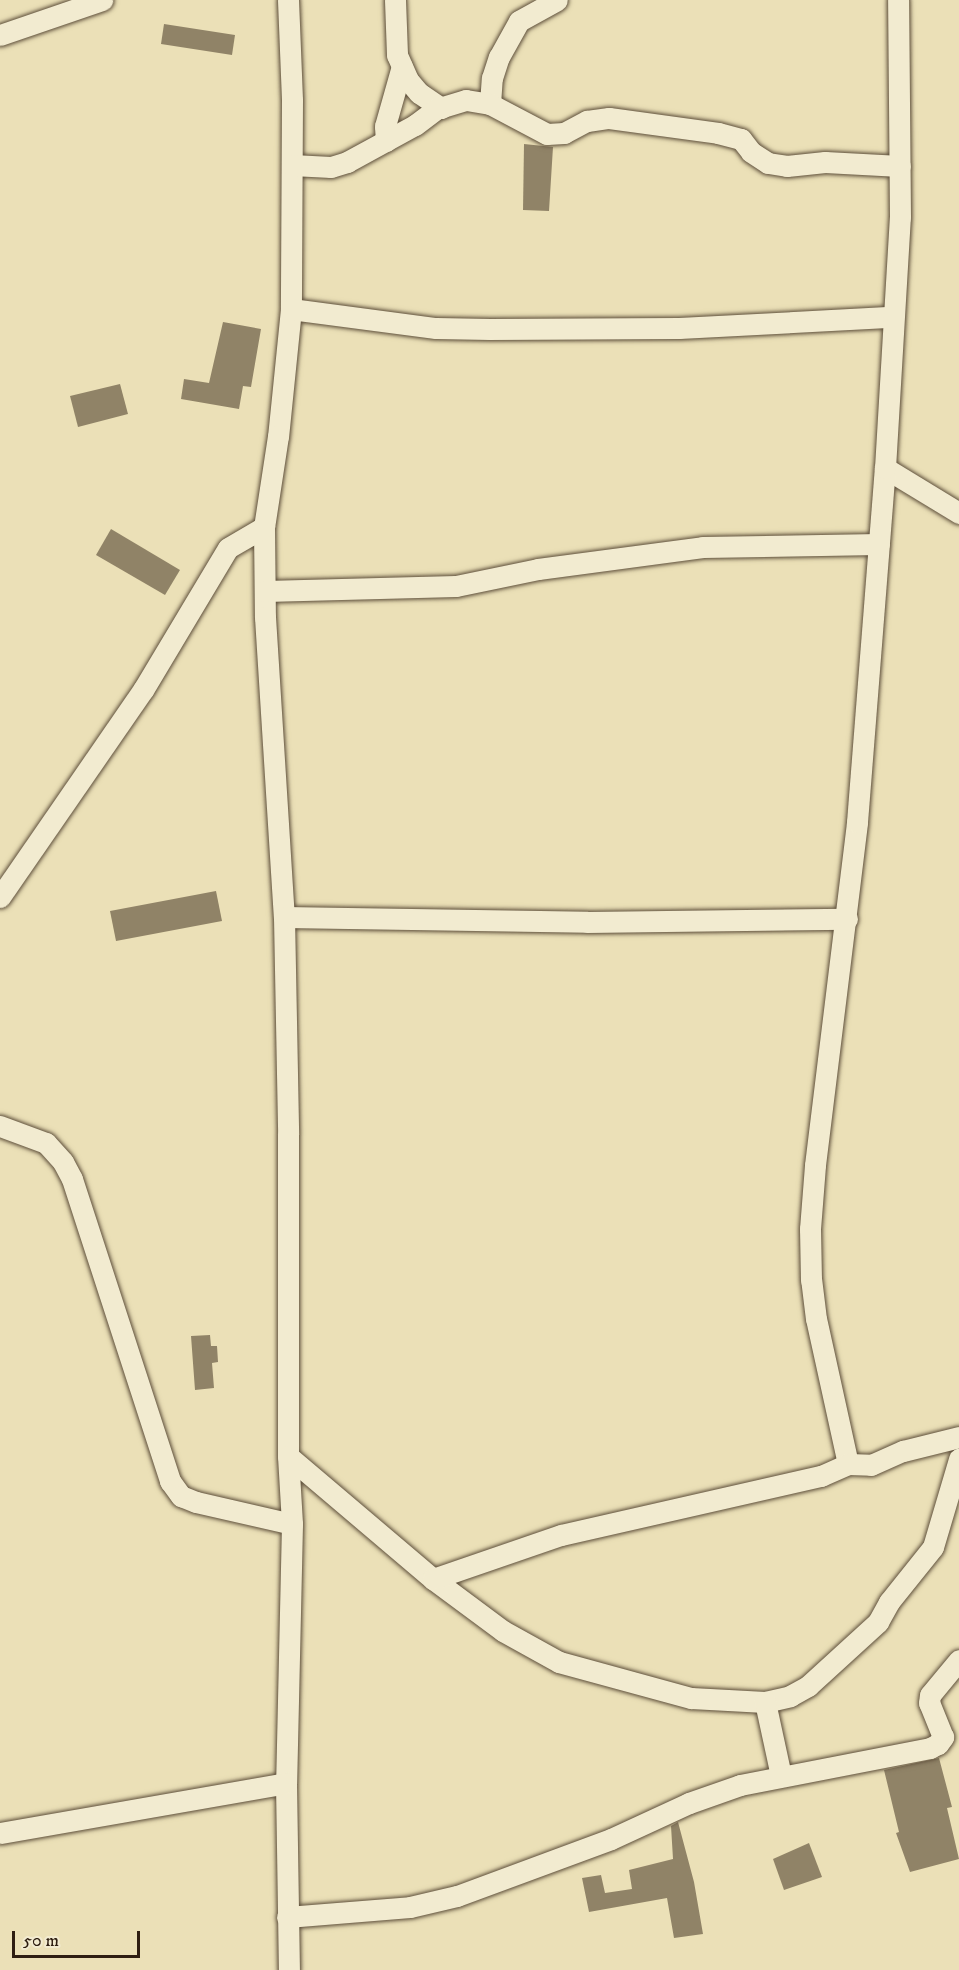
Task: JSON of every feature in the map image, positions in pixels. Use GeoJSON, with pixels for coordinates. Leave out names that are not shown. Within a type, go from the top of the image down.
{"type":"FeatureCollection","features":[{"type":"Feature","properties":{"kind":"street"},"geometry":{"type":"LineString","coordinates":[[0,35],[102,0]]}},
{"type":"Feature","properties":{"kind":"street"},"geometry":{"type":"LineString","coordinates":[[288,0],[292,165],[291,309],[278,436],[264,527],[265,591],[284,917],[289,1247],[288,1456],[292,1524],[286,1783],[289,1970]]}},
{"type":"Feature","properties":{"kind":"street"},"geometry":{"type":"LineString","coordinates":[[395,0],[397,55],[408,80],[419,93],[441,108]]}},
{"type":"Feature","properties":{"kind":"street"},"geometry":{"type":"LineString","coordinates":[[490,104],[492,78],[499,57],[519,21],[557,0]]}},
{"type":"Feature","properties":{"kind":"street"},"geometry":{"type":"LineString","coordinates":[[848,1464],[816,1319],[811,1280],[810,1229],[815,1165],[847,919],[885,468],[892,317],[900,217],[898,0]]}},
{"type":"Feature","properties":{"kind":"street"},"geometry":{"type":"LineString","coordinates":[[386,141],[385,126],[402,66]]}},
{"type":"Feature","properties":{"kind":"street"},"geometry":{"type":"LineString","coordinates":[[292,165],[331,167],[386,141],[441,108],[466,100],[490,104],[547,134],[564,133],[587,122],[609,118],[718,133],[741,140],[751,152],[768,163],[787,166],[825,162],[900,166]]}},
{"type":"Feature","properties":{"kind":"street"},"geometry":{"type":"LineString","coordinates":[[291,309],[436,328],[490,329],[680,328],[892,317]]}},
{"type":"Feature","properties":{"kind":"street"},"geometry":{"type":"LineString","coordinates":[[885,468],[959,513]]}},
{"type":"Feature","properties":{"kind":"street"},"geometry":{"type":"LineString","coordinates":[[0,897],[143,690],[228,548],[264,527]]}},
{"type":"Feature","properties":{"kind":"street"},"geometry":{"type":"LineString","coordinates":[[265,591],[456,586],[538,569],[703,547],[879,544]]}},
{"type":"Feature","properties":{"kind":"street"},"geometry":{"type":"LineString","coordinates":[[284,917],[587,922],[847,919]]}},
{"type":"Feature","properties":{"kind":"street"},"geometry":{"type":"LineString","coordinates":[[0,1126],[46,1143],[63,1162],[72,1179],[170,1481],[181,1496],[196,1502],[292,1524]]}},
{"type":"Feature","properties":{"kind":"street"},"geometry":{"type":"LineString","coordinates":[[433,1579],[561,1535],[820,1476],[848,1464],[871,1465],[903,1451],[959,1437]]}},
{"type":"Feature","properties":{"kind":"street"},"geometry":{"type":"LineString","coordinates":[[288,1456],[433,1579],[503,1631],[559,1662],[691,1698],[765,1702],[790,1696],[808,1686],[878,1622],[889,1602],[933,1546],[959,1458]]}},
{"type":"Feature","properties":{"kind":"street"},"geometry":{"type":"LineString","coordinates":[[287,1917],[410,1907],[457,1896],[611,1839],[689,1803],[740,1785],[938,1744],[943,1737],[943,1731],[929,1699],[959,1660]]}},
{"type":"Feature","properties":{"kind":"street"},"geometry":{"type":"LineString","coordinates":[[765,1702],[781,1776]]}},
{"type":"Feature","properties":{"kind":"street"},"geometry":{"type":"LineString","coordinates":[[0,1833],[286,1783]]}},
{"type":"Feature","properties":{"kind":"building"},"geometry":{"type":"Polygon","coordinates":[[[164,24],[235,35],[232,55],[161,44],[164,24]]]}},
{"type":"Feature","properties":{"kind":"building"},"geometry":{"type":"Polygon","coordinates":[[[524,144],[553,147],[549,211],[523,210],[524,144]]]}},
{"type":"Feature","properties":{"kind":"building"},"geometry":{"type":"Polygon","coordinates":[[[223,322],[261,329],[251,387],[243,386],[239,409],[181,399],[184,379],[209,383],[223,322]]]}},
{"type":"Feature","properties":{"kind":"building"},"geometry":{"type":"Polygon","coordinates":[[[120,384],[128,414],[78,427],[70,396],[120,384]]]}},
{"type":"Feature","properties":{"kind":"building"},"geometry":{"type":"Polygon","coordinates":[[[111,529],[180,570],[165,595],[96,555],[111,529]]]}},
{"type":"Feature","properties":{"kind":"building"},"geometry":{"type":"Polygon","coordinates":[[[216,891],[222,921],[116,941],[110,911],[216,891]]]}},
{"type":"Feature","properties":{"kind":"building"},"geometry":{"type":"Polygon","coordinates":[[[210,1335],[211,1346],[217,1346],[218,1362],[212,1363],[214,1388],[195,1390],[191,1336],[210,1335]]]}},
{"type":"Feature","properties":{"kind":"building"},"geometry":{"type":"Polygon","coordinates":[[[939,1758],[952,1807],[947,1808],[959,1859],[910,1872],[896,1833],[899,1832],[884,1770],[939,1758]]]}},
{"type":"Feature","properties":{"kind":"building"},"geometry":{"type":"Polygon","coordinates":[[[678,1822],[694,1882],[703,1934],[674,1938],[667,1898],[589,1912],[582,1878],[601,1875],[605,1893],[632,1889],[629,1870],[673,1859],[671,1826],[678,1822]]]}},
{"type":"Feature","properties":{"kind":"building"},"geometry":{"type":"Polygon","coordinates":[[[809,1843],[822,1877],[784,1890],[773,1859],[809,1843]]]}}]}
